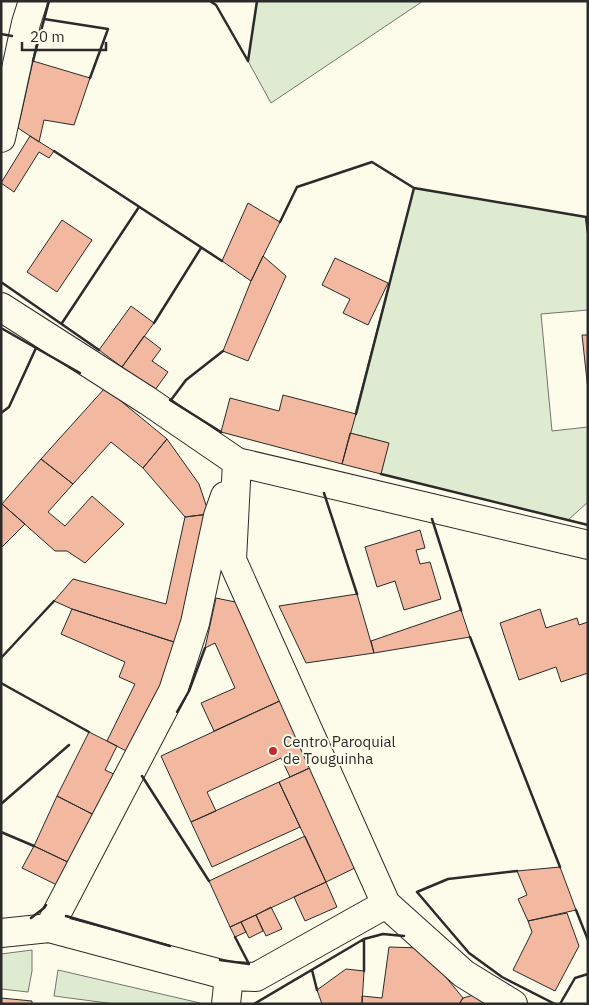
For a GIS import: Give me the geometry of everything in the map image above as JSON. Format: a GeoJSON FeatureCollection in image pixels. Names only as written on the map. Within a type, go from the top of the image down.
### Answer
{"type":"FeatureCollection","features":[{"type":"Feature","properties":{"kind":"street"},"geometry":{"type":"LineString","coordinates":[[1,138],[26,23],[33,1]]}},
{"type":"Feature","properties":{"kind":"street"},"geometry":{"type":"LineString","coordinates":[[1,307],[148,401],[238,462],[588,545]]}},
{"type":"Feature","properties":{"kind":"street"},"geometry":{"type":"LineString","coordinates":[[238,462],[232,560],[386,904],[464,974],[513,1004]]}},
{"type":"Feature","properties":{"kind":"street"},"geometry":{"type":"LineString","coordinates":[[49,928],[173,691],[195,623],[218,516],[238,462]]}},
{"type":"Feature","properties":{"kind":"street"},"geometry":{"type":"LineString","coordinates":[[1,933],[49,928],[229,976],[256,977],[386,904]]}},
{"type":"Feature","properties":{"kind":"street"},"geometry":{"type":"LineString","coordinates":[[226,1004],[229,976]]}},
{"type":"Feature","properties":{"kind":"green space"},"geometry":{"type":"Polygon","coordinates":[[[257,1],[423,1],[271,103],[248,61],[257,1]]]}},
{"type":"Feature","properties":{"kind":"green space"},"geometry":{"type":"Polygon","coordinates":[[[414,188],[586,217],[588,233],[588,310],[541,314],[552,431],[588,427],[588,502],[568,520],[381,474],[388,443],[350,433],[414,188]]]}},
{"type":"Feature","properties":{"kind":"green space"},"geometry":{"type":"Polygon","coordinates":[[[32,950],[32,971],[28,992],[1,989],[1,954],[32,950]]]}},
{"type":"Feature","properties":{"kind":"green space"},"geometry":{"type":"Polygon","coordinates":[[[58,970],[200,1004],[115,1004],[54,996],[58,970]]]}},
{"type":"Feature","properties":{"kind":"building"},"geometry":{"type":"Polygon","coordinates":[[[33,61],[90,78],[74,125],[44,120],[39,142],[18,128],[33,61]]]}},
{"type":"Feature","properties":{"kind":"building"},"geometry":{"type":"Polygon","coordinates":[[[30,136],[54,151],[49,158],[39,152],[14,192],[1,183],[30,136]]]}},
{"type":"Feature","properties":{"kind":"building"},"geometry":{"type":"Polygon","coordinates":[[[248,203],[280,222],[251,281],[222,261],[248,203]]]}},
{"type":"Feature","properties":{"kind":"building"},"geometry":{"type":"Polygon","coordinates":[[[62,220],[92,240],[57,292],[27,272],[62,220]]]}},
{"type":"Feature","properties":{"kind":"building"},"geometry":{"type":"Polygon","coordinates":[[[263,256],[286,276],[248,361],[223,351],[263,256]]]}},
{"type":"Feature","properties":{"kind":"building"},"geometry":{"type":"Polygon","coordinates":[[[335,258],[388,283],[368,325],[343,313],[350,299],[322,285],[335,258]]]}},
{"type":"Feature","properties":{"kind":"building"},"geometry":{"type":"Polygon","coordinates":[[[131,306],[154,323],[122,367],[99,350],[131,306]]]}},
{"type":"Feature","properties":{"kind":"building"},"geometry":{"type":"Polygon","coordinates":[[[582,335],[588,335],[588,390],[582,335]]]}},
{"type":"Feature","properties":{"kind":"building"},"geometry":{"type":"Polygon","coordinates":[[[144,336],[161,349],[152,361],[168,372],[155,390],[122,367],[144,336]]]}},
{"type":"Feature","properties":{"kind":"building"},"geometry":{"type":"Polygon","coordinates":[[[105,388],[167,439],[143,468],[111,442],[73,484],[41,459],[105,388]]]}},
{"type":"Feature","properties":{"kind":"building"},"geometry":{"type":"Polygon","coordinates":[[[283,395],[356,414],[342,464],[221,432],[230,398],[279,411],[283,395]]]}},
{"type":"Feature","properties":{"kind":"building"},"geometry":{"type":"Polygon","coordinates":[[[350,433],[389,443],[381,474],[342,464],[350,433]]]}},
{"type":"Feature","properties":{"kind":"building"},"geometry":{"type":"Polygon","coordinates":[[[167,439],[199,484],[209,514],[185,517],[143,468],[167,439]]]}},
{"type":"Feature","properties":{"kind":"building"},"geometry":{"type":"Polygon","coordinates":[[[41,459],[73,484],[48,512],[65,526],[92,496],[124,524],[85,563],[67,551],[55,551],[2,504],[41,459]]]}},
{"type":"Feature","properties":{"kind":"building"},"geometry":{"type":"Polygon","coordinates":[[[1,505],[25,524],[1,548],[1,505]]]}},
{"type":"Feature","properties":{"kind":"building"},"geometry":{"type":"Polygon","coordinates":[[[209,514],[177,643],[72,609],[54,601],[73,579],[166,604],[185,517],[209,514]]]}},
{"type":"Feature","properties":{"kind":"building"},"geometry":{"type":"Polygon","coordinates":[[[420,530],[425,548],[416,550],[420,564],[430,562],[441,599],[404,610],[395,581],[377,587],[365,547],[420,530]]]}},
{"type":"Feature","properties":{"kind":"building"},"geometry":{"type":"Polygon","coordinates":[[[357,594],[374,653],[306,663],[279,606],[357,594]]]}},
{"type":"Feature","properties":{"kind":"building"},"geometry":{"type":"Polygon","coordinates":[[[216,598],[240,603],[284,699],[214,731],[201,703],[235,688],[215,643],[205,648],[216,598]]]}},
{"type":"Feature","properties":{"kind":"building"},"geometry":{"type":"Polygon","coordinates":[[[72,609],[177,643],[158,693],[130,753],[107,741],[135,684],[119,677],[125,662],[61,634],[72,609]]]}},
{"type":"Feature","properties":{"kind":"building"},"geometry":{"type":"Polygon","coordinates":[[[540,609],[546,628],[577,618],[579,625],[588,622],[588,673],[561,682],[556,667],[519,680],[500,623],[540,609]]]}},
{"type":"Feature","properties":{"kind":"building"},"geometry":{"type":"Polygon","coordinates":[[[461,610],[470,637],[374,653],[371,641],[461,610]]]}},
{"type":"Feature","properties":{"kind":"building"},"geometry":{"type":"Polygon","coordinates":[[[284,699],[314,766],[290,777],[281,758],[207,792],[216,811],[191,822],[161,756],[284,699]]]}},
{"type":"Feature","properties":{"kind":"building"},"geometry":{"type":"Polygon","coordinates":[[[89,732],[117,746],[105,770],[118,776],[98,817],[57,796],[89,732]]]}},
{"type":"Feature","properties":{"kind":"building"},"geometry":{"type":"Polygon","coordinates":[[[314,766],[361,865],[326,882],[279,782],[314,766]]]}},
{"type":"Feature","properties":{"kind":"building"},"geometry":{"type":"Polygon","coordinates":[[[279,782],[300,827],[212,867],[191,822],[279,782]]]}},
{"type":"Feature","properties":{"kind":"building"},"geometry":{"type":"Polygon","coordinates":[[[57,796],[98,817],[72,864],[34,846],[57,796]]]}},
{"type":"Feature","properties":{"kind":"building"},"geometry":{"type":"Polygon","coordinates":[[[305,836],[326,882],[230,927],[209,881],[305,836]]]}},
{"type":"Feature","properties":{"kind":"building"},"geometry":{"type":"Polygon","coordinates":[[[34,846],[72,864],[57,885],[22,868],[34,846]]]}},
{"type":"Feature","properties":{"kind":"building"},"geometry":{"type":"Polygon","coordinates":[[[560,867],[576,910],[528,921],[518,899],[527,895],[517,871],[560,867]]]}},
{"type":"Feature","properties":{"kind":"building"},"geometry":{"type":"Polygon","coordinates":[[[326,882],[337,907],[305,921],[294,897],[326,882]]]}},
{"type":"Feature","properties":{"kind":"building"},"geometry":{"type":"Polygon","coordinates":[[[271,907],[282,929],[266,936],[256,915],[271,907]]]}},
{"type":"Feature","properties":{"kind":"building"},"geometry":{"type":"Polygon","coordinates":[[[567,913],[579,946],[555,991],[513,970],[532,932],[528,921],[567,913]]]}},
{"type":"Feature","properties":{"kind":"building"},"geometry":{"type":"Polygon","coordinates":[[[256,915],[263,931],[249,938],[241,922],[256,915]]]}},
{"type":"Feature","properties":{"kind":"building"},"geometry":{"type":"Polygon","coordinates":[[[241,922],[246,932],[235,937],[230,927],[241,922]]]}},
{"type":"Feature","properties":{"kind":"building"},"geometry":{"type":"Polygon","coordinates":[[[389,947],[422,948],[463,998],[459,1004],[362,1004],[362,996],[382,998],[389,947]]]}},
{"type":"Feature","properties":{"kind":"building"},"geometry":{"type":"Polygon","coordinates":[[[346,969],[364,971],[362,1004],[322,1004],[317,990],[346,969]]]}},
{"type":"Feature","properties":{"kind":"building"},"geometry":{"type":"Polygon","coordinates":[[[477,994],[492,1004],[459,1004],[463,998],[477,994]]]}},
{"type":"Feature","properties":{"kind":"building"},"geometry":{"type":"Polygon","coordinates":[[[1,998],[32,1001],[32,1004],[1,1004],[1,998]]]}},
{"type":"Feature","properties":{"kind":"wall"},"geometry":{"type":"LineString","coordinates":[[33,61],[49,1]]}},
{"type":"Feature","properties":{"kind":"wall"},"geometry":{"type":"LineString","coordinates":[[210,1],[216,5],[248,61],[257,1]]}},
{"type":"Feature","properties":{"kind":"wall"},"geometry":{"type":"LineString","coordinates":[[44,19],[108,29],[90,78]]}},
{"type":"Feature","properties":{"kind":"wall"},"geometry":{"type":"LineString","coordinates":[[1,34],[12,36]]}},
{"type":"Feature","properties":{"kind":"wall"},"geometry":{"type":"LineString","coordinates":[[54,151],[222,261]]}},
{"type":"Feature","properties":{"kind":"wall"},"geometry":{"type":"LineString","coordinates":[[280,222],[297,187],[372,162],[414,188],[356,414]]}},
{"type":"Feature","properties":{"kind":"wall"},"geometry":{"type":"LineString","coordinates":[[414,188],[586,217]]}},
{"type":"Feature","properties":{"kind":"wall"},"geometry":{"type":"LineString","coordinates":[[62,323],[139,207]]}},
{"type":"Feature","properties":{"kind":"wall"},"geometry":{"type":"LineString","coordinates":[[588,217],[586,217],[588,233]]}},
{"type":"Feature","properties":{"kind":"wall"},"geometry":{"type":"LineString","coordinates":[[154,323],[201,248]]}},
{"type":"Feature","properties":{"kind":"wall"},"geometry":{"type":"LineString","coordinates":[[1,282],[99,350]]}},
{"type":"Feature","properties":{"kind":"wall"},"geometry":{"type":"LineString","coordinates":[[1,328],[80,373]]}},
{"type":"Feature","properties":{"kind":"wall"},"geometry":{"type":"LineString","coordinates":[[1,413],[9,407],[36,348]]}},
{"type":"Feature","properties":{"kind":"wall"},"geometry":{"type":"LineString","coordinates":[[171,400],[186,380],[223,351]]}},
{"type":"Feature","properties":{"kind":"wall"},"geometry":{"type":"LineString","coordinates":[[170,400],[221,432]]}},
{"type":"Feature","properties":{"kind":"wall"},"geometry":{"type":"LineString","coordinates":[[381,474],[588,525]]}},
{"type":"Feature","properties":{"kind":"wall"},"geometry":{"type":"LineString","coordinates":[[324,493],[357,594]]}},
{"type":"Feature","properties":{"kind":"wall"},"geometry":{"type":"LineString","coordinates":[[432,519],[461,610]]}},
{"type":"Feature","properties":{"kind":"wall"},"geometry":{"type":"LineString","coordinates":[[1,658],[54,601]]}},
{"type":"Feature","properties":{"kind":"wall"},"geometry":{"type":"LineString","coordinates":[[470,637],[560,867]]}},
{"type":"Feature","properties":{"kind":"wall"},"geometry":{"type":"LineString","coordinates":[[177,712],[189,691],[205,648]]}},
{"type":"Feature","properties":{"kind":"wall"},"geometry":{"type":"LineString","coordinates":[[1,683],[89,732]]}},
{"type":"Feature","properties":{"kind":"wall"},"geometry":{"type":"LineString","coordinates":[[1,804],[69,745]]}},
{"type":"Feature","properties":{"kind":"wall"},"geometry":{"type":"LineString","coordinates":[[142,776],[209,881]]}},
{"type":"Feature","properties":{"kind":"wall"},"geometry":{"type":"LineString","coordinates":[[1,832],[34,846]]}},
{"type":"Feature","properties":{"kind":"wall"},"geometry":{"type":"LineString","coordinates":[[517,871],[448,879],[417,892],[469,953],[502,977],[555,1004]]}},
{"type":"Feature","properties":{"kind":"wall"},"geometry":{"type":"LineString","coordinates":[[31,918],[46,905]]}},
{"type":"Feature","properties":{"kind":"wall"},"geometry":{"type":"LineString","coordinates":[[576,910],[588,940]]}},
{"type":"Feature","properties":{"kind":"wall"},"geometry":{"type":"LineString","coordinates":[[66,916],[170,946]]}},
{"type":"Feature","properties":{"kind":"wall"},"geometry":{"type":"LineString","coordinates":[[364,939],[383,934],[404,936]]}},
{"type":"Feature","properties":{"kind":"wall"},"geometry":{"type":"LineString","coordinates":[[220,960],[249,964],[235,937]]}},
{"type":"Feature","properties":{"kind":"wall"},"geometry":{"type":"LineString","coordinates":[[254,1004],[364,939],[364,971]]}},
{"type":"Feature","properties":{"kind":"wall"},"geometry":{"type":"LineString","coordinates":[[312,970],[317,990]]}},
{"type":"Feature","properties":{"kind":"wall"},"geometry":{"type":"LineString","coordinates":[[560,1004],[575,978],[588,974]]}},
{"type":"Feature","properties":{"kind":"place","name":"Centro Paroquial de Touguinha"},"geometry":{"type":"Point","coordinates":[273,751]}}]}
